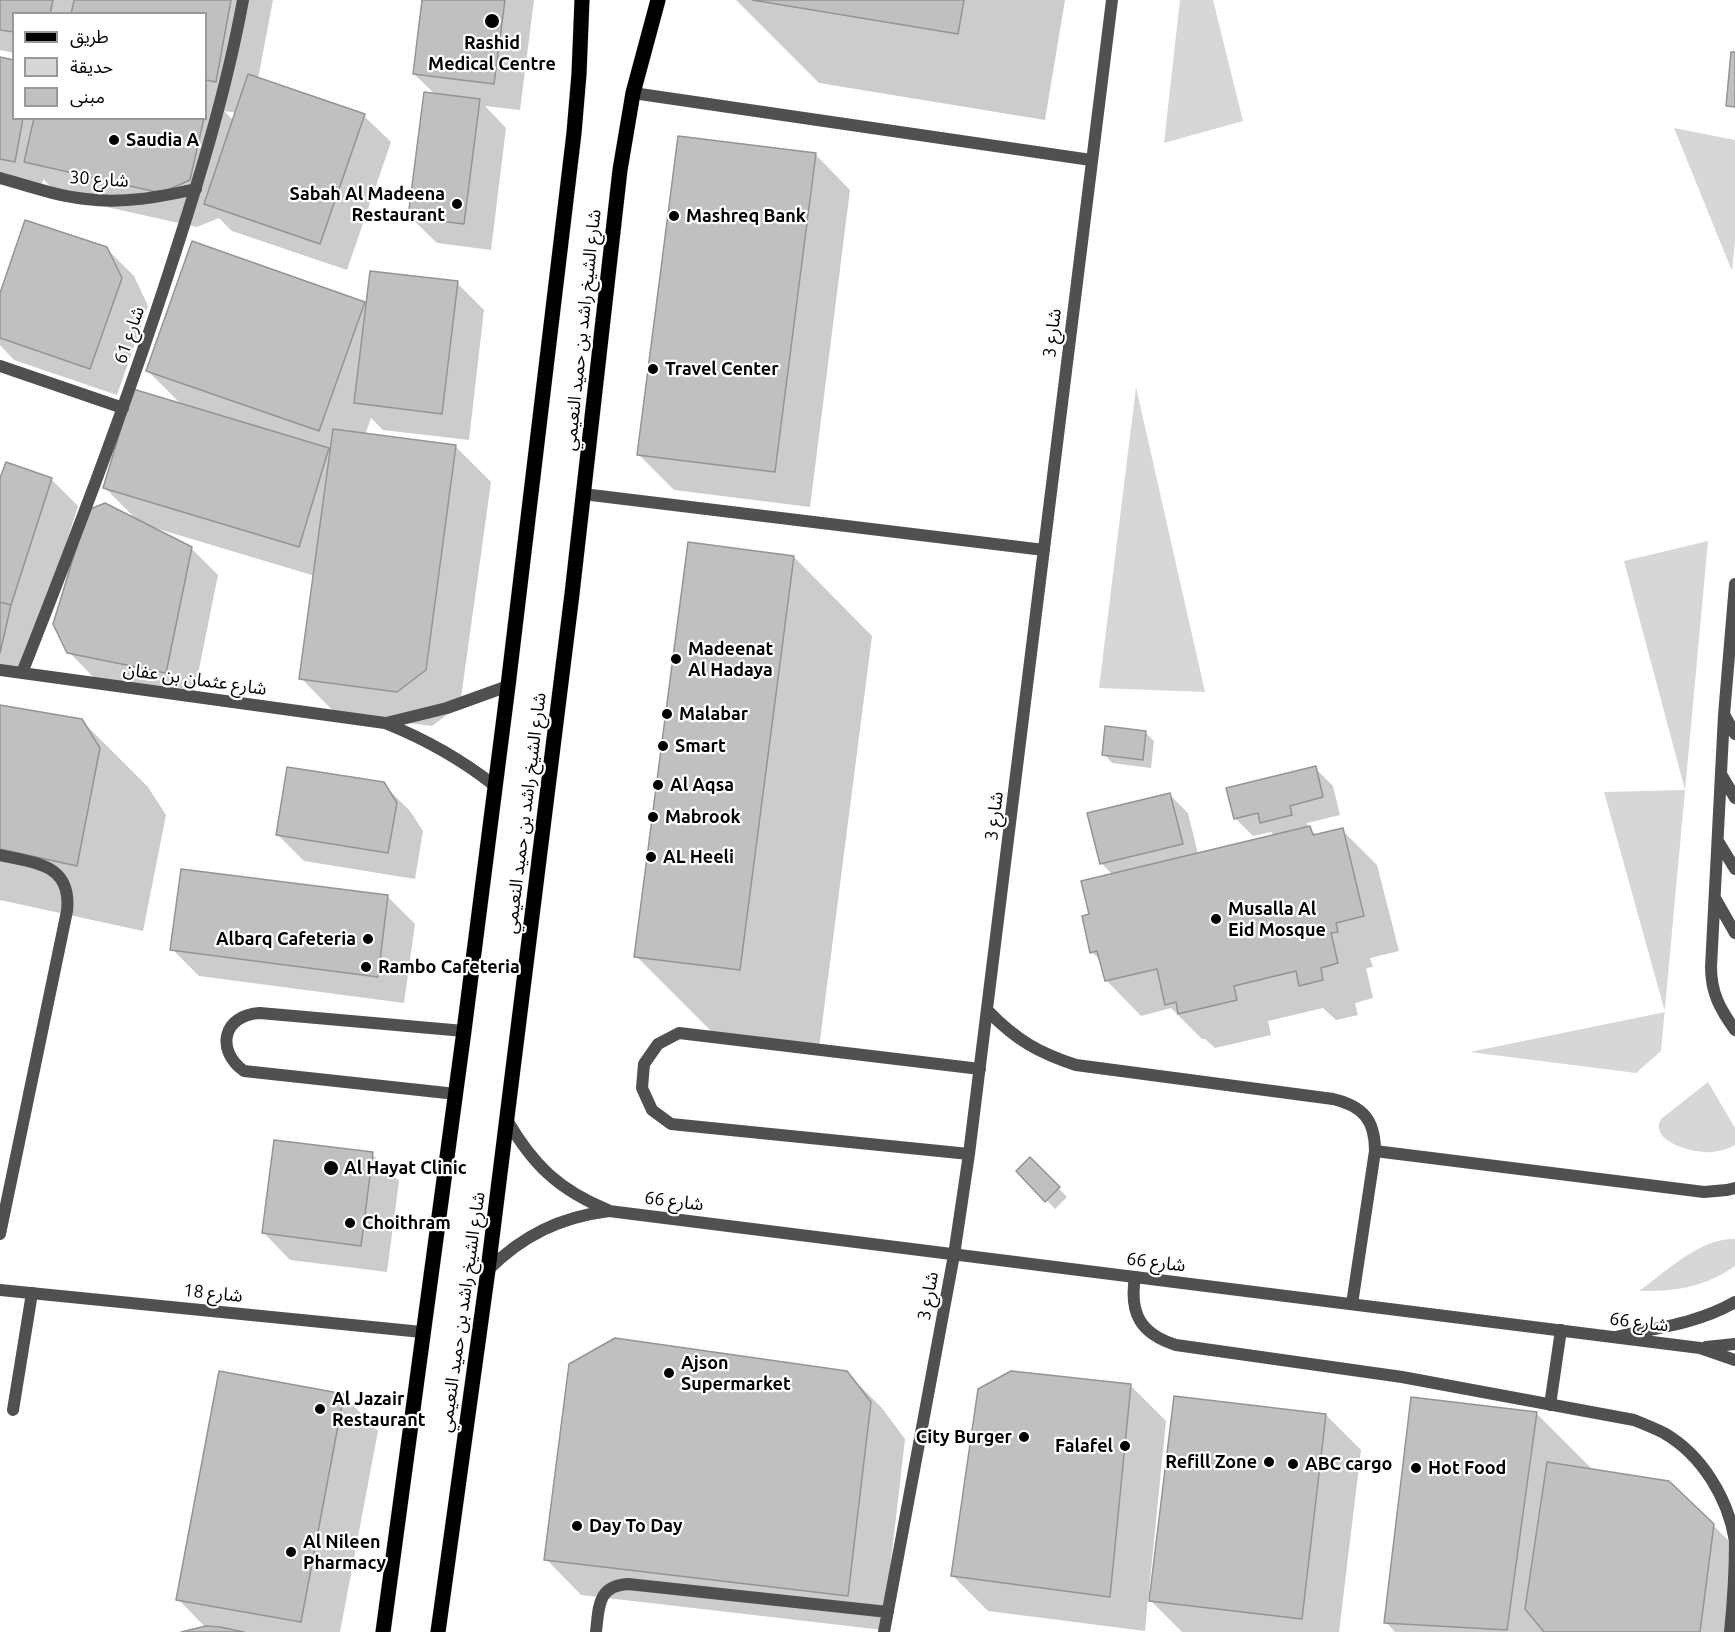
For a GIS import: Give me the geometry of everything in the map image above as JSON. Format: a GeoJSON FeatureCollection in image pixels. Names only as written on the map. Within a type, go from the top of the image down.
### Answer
{"type":"FeatureCollection","features":[{"type":"Feature","properties":{"kind":"main road","name":"شارع الشيخ راشد بن حميد النعيمي"},"geometry":{"type":"LineString","coordinates":[[383,1632],[456,1094],[508,686],[574,133],[582,0]]}},
{"type":"Feature","properties":{"kind":"main road","name":"شارع الشيخ راشد بن حميد النعيمي"},"geometry":{"type":"LineString","coordinates":[[438,1632],[507,1120],[584,494],[620,170],[633,93],[658,0]]}},
{"type":"Feature","properties":{"kind":"street","name":"شارع 61"},"geometry":{"type":"LineString","coordinates":[[22,674],[123,408],[196,189],[220,101],[243,0]]}},
{"type":"Feature","properties":{"kind":"street","name":"شارع 3"},"geometry":{"type":"LineString","coordinates":[[884,1631],[954,1255],[969,1154],[1112,0]]}},
{"type":"Feature","properties":{"kind":"street"},"geometry":{"type":"LineString","coordinates":[[633,93],[1091,160]]}},
{"type":"Feature","properties":{"kind":"street","name":"شارع 30"},"geometry":{"type":"LineString","coordinates":[[0,178],[85,199],[122,201],[159,198],[196,189]]}},
{"type":"Feature","properties":{"kind":"street"},"geometry":{"type":"LineString","coordinates":[[0,366],[123,408]]}},
{"type":"Feature","properties":{"kind":"street"},"geometry":{"type":"LineString","coordinates":[[584,494],[1044,550]]}},
{"type":"Feature","properties":{"kind":"street"},"geometry":{"type":"LineString","coordinates":[[1735,584],[1724,714],[1711,981],[1720,1009],[1735,1030]]}},
{"type":"Feature","properties":{"kind":"street","name":"شارع عثمان بن عفان"},"geometry":{"type":"LineString","coordinates":[[0,670],[385,723],[443,750],[470,766],[495,786]]}},
{"type":"Feature","properties":{"kind":"street","name":"شارع عثمان بن عفان"},"geometry":{"type":"LineString","coordinates":[[385,723],[447,708],[508,686]]}},
{"type":"Feature","properties":{"kind":"street"},"geometry":{"type":"LineString","coordinates":[[1724,714],[1735,734]]}},
{"type":"Feature","properties":{"kind":"street"},"geometry":{"type":"LineString","coordinates":[[1721,774],[1735,798]]}},
{"type":"Feature","properties":{"kind":"street"},"geometry":{"type":"LineString","coordinates":[[1718,840],[1735,869]]}},
{"type":"Feature","properties":{"kind":"street"},"geometry":{"type":"LineString","coordinates":[[0,855],[38,863],[53,869],[64,880],[69,895],[0,1234]]}},
{"type":"Feature","properties":{"kind":"street"},"geometry":{"type":"LineString","coordinates":[[1715,897],[1735,933]]}},
{"type":"Feature","properties":{"kind":"street"},"geometry":{"type":"LineString","coordinates":[[988,1011],[1006,1030],[1028,1045],[1051,1057],[1076,1065],[1322,1097],[1347,1102],[1360,1111],[1370,1122],[1375,1136],[1375,1151],[1352,1304]]}},
{"type":"Feature","properties":{"kind":"street"},"geometry":{"type":"LineString","coordinates":[[456,1094],[244,1071],[233,1064],[227,1053],[226,1041],[229,1029],[237,1019],[248,1014],[260,1013],[464,1031]]}},
{"type":"Feature","properties":{"kind":"street"},"geometry":{"type":"LineString","coordinates":[[969,1154],[671,1124],[652,1110],[642,1088],[644,1064],[657,1044],[679,1033],[980,1069]]}},
{"type":"Feature","properties":{"kind":"street","name":"شارع 66"},"geometry":{"type":"LineString","coordinates":[[507,1120],[521,1145],[539,1167],[560,1185],[583,1200],[609,1211]]}},
{"type":"Feature","properties":{"kind":"street"},"geometry":{"type":"LineString","coordinates":[[1375,1151],[1704,1192],[1735,1188]]}},
{"type":"Feature","properties":{"kind":"street","name":"شارع 66"},"geometry":{"type":"LineString","coordinates":[[488,1270],[514,1247],[543,1228],[586,1214],[609,1211],[1700,1347],[1735,1344]]}},
{"type":"Feature","properties":{"kind":"street"},"geometry":{"type":"LineString","coordinates":[[1135,1277],[1132,1295],[1135,1313],[1145,1329],[1159,1340],[1176,1345],[1402,1377],[1634,1420],[1665,1434],[1691,1454],[1712,1480],[1727,1509],[1735,1541],[1731,1632]]}},
{"type":"Feature","properties":{"kind":"street","name":"شارع 18"},"geometry":{"type":"LineString","coordinates":[[0,1290],[423,1332]]}},
{"type":"Feature","properties":{"kind":"street"},"geometry":{"type":"LineString","coordinates":[[14,1410],[32,1293]]}},
{"type":"Feature","properties":{"kind":"street"},"geometry":{"type":"LineString","coordinates":[[1616,1337],[1687,1322],[1722,1310],[1735,1302]]}},
{"type":"Feature","properties":{"kind":"street"},"geometry":{"type":"LineString","coordinates":[[1550,1405],[1561,1330]]}},
{"type":"Feature","properties":{"kind":"street","name":"شارع 66"},"geometry":{"type":"LineString","coordinates":[[1700,1347],[1735,1360]]}},
{"type":"Feature","properties":{"kind":"street"},"geometry":{"type":"LineString","coordinates":[[596,1632],[601,1598],[617,1585],[628,1584],[888,1612]]}},
{"type":"Feature","properties":{"kind":"street"},"geometry":{"type":"LineString","coordinates":[[884,1631],[898,1632]]}},
{"type":"Feature","properties":{"kind":"green space"},"geometry":{"type":"Polygon","coordinates":[[[1180,0],[1213,0],[1243,121],[1164,143],[1180,0]]]}},
{"type":"Feature","properties":{"kind":"green space"},"geometry":{"type":"Polygon","coordinates":[[[1674,128],[1735,140],[1735,241],[1732,271],[1674,128]]]}},
{"type":"Feature","properties":{"kind":"green space"},"geometry":{"type":"Polygon","coordinates":[[[1136,387],[1205,692],[1099,688],[1136,387]]]}},
{"type":"Feature","properties":{"kind":"green space"},"geometry":{"type":"Polygon","coordinates":[[[1708,541],[1665,1011],[1604,792],[1685,790],[1624,561],[1708,541]]]}},
{"type":"Feature","properties":{"kind":"green space"},"geometry":{"type":"Polygon","coordinates":[[[1665,1012],[1661,1051],[1636,1073],[1470,1052],[1665,1012]]]}},
{"type":"Feature","properties":{"kind":"green space"},"geometry":{"type":"Polygon","coordinates":[[[1708,1082],[1735,1128],[1735,1145],[1705,1152],[1685,1149],[1667,1140],[1661,1134],[1659,1127],[1661,1119],[1708,1082]]]}},
{"type":"Feature","properties":{"kind":"green space"},"geometry":{"type":"Polygon","coordinates":[[[1735,1239],[1735,1266],[1724,1273],[1689,1287],[1639,1291],[1684,1257],[1710,1244],[1735,1239]]]}},
{"type":"Feature","properties":{"kind":"building"},"geometry":{"type":"Polygon","coordinates":[[[0,0],[53,0],[50,12],[12,12],[12,32],[0,30],[0,0]]]}},
{"type":"Feature","properties":{"kind":"building"},"geometry":{"type":"Polygon","coordinates":[[[74,0],[231,0],[216,82],[207,80],[207,12],[71,12],[74,0]]]}},
{"type":"Feature","properties":{"kind":"building"},"geometry":{"type":"Polygon","coordinates":[[[422,0],[505,0],[494,84],[413,74],[422,0]]]}},
{"type":"Feature","properties":{"kind":"building"},"geometry":{"type":"Polygon","coordinates":[[[752,0],[964,0],[958,34],[752,0]]]}},
{"type":"Feature","properties":{"kind":"building"},"geometry":{"type":"Polygon","coordinates":[[[1731,52],[1735,52],[1735,107],[1726,106],[1731,52]]]}},
{"type":"Feature","properties":{"kind":"building"},"geometry":{"type":"Polygon","coordinates":[[[0,57],[12,60],[12,120],[23,120],[15,162],[0,159],[0,57]]]}},
{"type":"Feature","properties":{"kind":"building"},"geometry":{"type":"Polygon","coordinates":[[[248,74],[365,114],[320,244],[204,204],[248,74]]]}},
{"type":"Feature","properties":{"kind":"building"},"geometry":{"type":"Polygon","coordinates":[[[424,92],[480,99],[464,224],[408,217],[424,92]]]}},
{"type":"Feature","properties":{"kind":"building","name":"Saudia A"},"geometry":{"type":"Polygon","coordinates":[[[34,120],[204,120],[190,180],[161,193],[24,162],[34,120]]]}},
{"type":"Feature","properties":{"kind":"building"},"geometry":{"type":"Polygon","coordinates":[[[678,136],[816,153],[775,472],[637,455],[678,136]]]}},
{"type":"Feature","properties":{"kind":"building"},"geometry":{"type":"Polygon","coordinates":[[[25,220],[107,247],[122,278],[90,369],[0,338],[0,293],[25,220]]]}},
{"type":"Feature","properties":{"kind":"building"},"geometry":{"type":"Polygon","coordinates":[[[192,241],[365,302],[319,431],[146,371],[192,241]]]}},
{"type":"Feature","properties":{"kind":"building"},"geometry":{"type":"Polygon","coordinates":[[[370,271],[458,281],[442,414],[354,403],[370,271]]]}},
{"type":"Feature","properties":{"kind":"building"},"geometry":{"type":"Polygon","coordinates":[[[133,389],[329,448],[299,547],[103,488],[133,389]]]}},
{"type":"Feature","properties":{"kind":"building"},"geometry":{"type":"Polygon","coordinates":[[[333,429],[456,445],[426,670],[397,692],[299,679],[333,429]]]}},
{"type":"Feature","properties":{"kind":"building"},"geometry":{"type":"Polygon","coordinates":[[[6,462],[52,478],[11,605],[0,602],[0,478],[6,462]]]}},
{"type":"Feature","properties":{"kind":"building"},"geometry":{"type":"Polygon","coordinates":[[[105,503],[192,547],[166,673],[67,653],[53,624],[88,510],[105,503]]]}},
{"type":"Feature","properties":{"kind":"building"},"geometry":{"type":"Polygon","coordinates":[[[688,542],[794,556],[740,970],[634,957],[688,542]]]}},
{"type":"Feature","properties":{"kind":"building"},"geometry":{"type":"Polygon","coordinates":[[[0,602],[11,605],[0,653],[0,602]]]}},
{"type":"Feature","properties":{"kind":"building"},"geometry":{"type":"Polygon","coordinates":[[[0,705],[82,719],[100,748],[77,866],[0,849],[0,705]]]}},
{"type":"Feature","properties":{"kind":"building"},"geometry":{"type":"Polygon","coordinates":[[[1105,726],[1146,731],[1143,760],[1102,755],[1105,726]]]}},
{"type":"Feature","properties":{"kind":"building"},"geometry":{"type":"Polygon","coordinates":[[[1316,766],[1323,797],[1290,806],[1292,815],[1260,823],[1258,813],[1234,819],[1226,788],[1316,766]]]}},
{"type":"Feature","properties":{"kind":"building"},"geometry":{"type":"Polygon","coordinates":[[[287,767],[384,782],[397,803],[388,853],[276,835],[287,767]]]}},
{"type":"Feature","properties":{"kind":"building"},"geometry":{"type":"Polygon","coordinates":[[[1170,793],[1183,844],[1100,864],[1087,813],[1170,793]]]}},
{"type":"Feature","properties":{"kind":"building","name":"Musalla Al Eid Mosque"},"geometry":{"type":"Polygon","coordinates":[[[1310,826],[1313,835],[1343,828],[1364,916],[1336,923],[1338,932],[1331,933],[1338,963],[1321,968],[1323,980],[1299,986],[1296,971],[1234,986],[1237,1000],[1178,1014],[1176,1002],[1165,1005],[1157,969],[1105,981],[1097,951],[1090,953],[1082,916],[1089,914],[1081,881],[1310,826]]]}},
{"type":"Feature","properties":{"kind":"building"},"geometry":{"type":"Polygon","coordinates":[[[181,869],[388,895],[378,977],[170,950],[181,869]]]}},
{"type":"Feature","properties":{"kind":"building"},"geometry":{"type":"Polygon","coordinates":[[[274,1140],[373,1152],[361,1246],[262,1233],[274,1140]]]}},
{"type":"Feature","properties":{"kind":"building"},"geometry":{"type":"Polygon","coordinates":[[[1030,1157],[1060,1187],[1045,1202],[1016,1171],[1030,1157]]]}},
{"type":"Feature","properties":{"kind":"building"},"geometry":{"type":"Polygon","coordinates":[[[615,1338],[847,1371],[871,1402],[848,1596],[544,1560],[569,1364],[615,1338]]]}},
{"type":"Feature","properties":{"kind":"building"},"geometry":{"type":"Polygon","coordinates":[[[219,1371],[344,1394],[301,1622],[176,1600],[219,1371]]]}},
{"type":"Feature","properties":{"kind":"building"},"geometry":{"type":"Polygon","coordinates":[[[1011,1371],[1131,1384],[1110,1597],[951,1576],[978,1389],[1011,1371]]]}},
{"type":"Feature","properties":{"kind":"building"},"geometry":{"type":"Polygon","coordinates":[[[1174,1396],[1326,1414],[1302,1619],[1149,1601],[1174,1396]]]}},
{"type":"Feature","properties":{"kind":"building"},"geometry":{"type":"Polygon","coordinates":[[[1411,1397],[1537,1412],[1507,1630],[1384,1623],[1411,1397]]]}},
{"type":"Feature","properties":{"kind":"building"},"geometry":{"type":"Polygon","coordinates":[[[1547,1462],[1669,1481],[1714,1524],[1700,1632],[1544,1632],[1525,1609],[1547,1462]]]}},
{"type":"Feature","properties":{"kind":"building"},"geometry":{"type":"Polygon","coordinates":[[[206,1626],[220,1627],[244,1632],[181,1632],[206,1626]]]}},
{"type":"Feature","properties":{"kind":"place","name":"Rashid Medical Centre"},"geometry":{"type":"Point","coordinates":[492,21]}},
{"type":"Feature","properties":{"kind":"place","name":"Saudia A"},"geometry":{"type":"Point","coordinates":[114,140]}},
{"type":"Feature","properties":{"kind":"place","name":"Sabah Al Madeena Restaurant"},"geometry":{"type":"Point","coordinates":[457,204]}},
{"type":"Feature","properties":{"kind":"place","name":"Mashreq Bank"},"geometry":{"type":"Point","coordinates":[674,216]}},
{"type":"Feature","properties":{"kind":"place","name":"Travel Center"},"geometry":{"type":"Point","coordinates":[653,369]}},
{"type":"Feature","properties":{"kind":"place","name":"Madeenat Al Hadaya"},"geometry":{"type":"Point","coordinates":[676,659]}},
{"type":"Feature","properties":{"kind":"place","name":"Malabar"},"geometry":{"type":"Point","coordinates":[667,714]}},
{"type":"Feature","properties":{"kind":"place","name":"Smart"},"geometry":{"type":"Point","coordinates":[663,746]}},
{"type":"Feature","properties":{"kind":"place","name":"Al Aqsa"},"geometry":{"type":"Point","coordinates":[658,785]}},
{"type":"Feature","properties":{"kind":"place","name":"Mabrook"},"geometry":{"type":"Point","coordinates":[653,817]}},
{"type":"Feature","properties":{"kind":"place","name":"AL Heeli"},"geometry":{"type":"Point","coordinates":[651,857]}},
{"type":"Feature","properties":{"kind":"place","name":"Musalla Al Eid Mosque"},"geometry":{"type":"Point","coordinates":[1216,919]}},
{"type":"Feature","properties":{"kind":"place","name":"Albarq Cafeteria"},"geometry":{"type":"Point","coordinates":[368,939]}},
{"type":"Feature","properties":{"kind":"place","name":"Rambo Cafeteria"},"geometry":{"type":"Point","coordinates":[366,967]}},
{"type":"Feature","properties":{"kind":"place","name":"Al Hayat Clinic"},"geometry":{"type":"Point","coordinates":[331,1168]}},
{"type":"Feature","properties":{"kind":"place","name":"Choithram"},"geometry":{"type":"Point","coordinates":[350,1223]}},
{"type":"Feature","properties":{"kind":"place","name":"Ajson Supermarket"},"geometry":{"type":"Point","coordinates":[669,1373]}},
{"type":"Feature","properties":{"kind":"place","name":"Al Jazair Restaurant"},"geometry":{"type":"Point","coordinates":[320,1409]}},
{"type":"Feature","properties":{"kind":"place","name":"City Burger"},"geometry":{"type":"Point","coordinates":[1024,1437]}},
{"type":"Feature","properties":{"kind":"place","name":"Falafel"},"geometry":{"type":"Point","coordinates":[1125,1446]}},
{"type":"Feature","properties":{"kind":"place","name":"Refill Zone"},"geometry":{"type":"Point","coordinates":[1269,1462]}},
{"type":"Feature","properties":{"kind":"place","name":"ABC cargo"},"geometry":{"type":"Point","coordinates":[1293,1464]}},
{"type":"Feature","properties":{"kind":"place","name":"Hot Food"},"geometry":{"type":"Point","coordinates":[1416,1468]}},
{"type":"Feature","properties":{"kind":"place","name":"Day To Day"},"geometry":{"type":"Point","coordinates":[577,1526]}},
{"type":"Feature","properties":{"kind":"place","name":"Al Nileen Pharmacy"},"geometry":{"type":"Point","coordinates":[291,1552]}}]}
